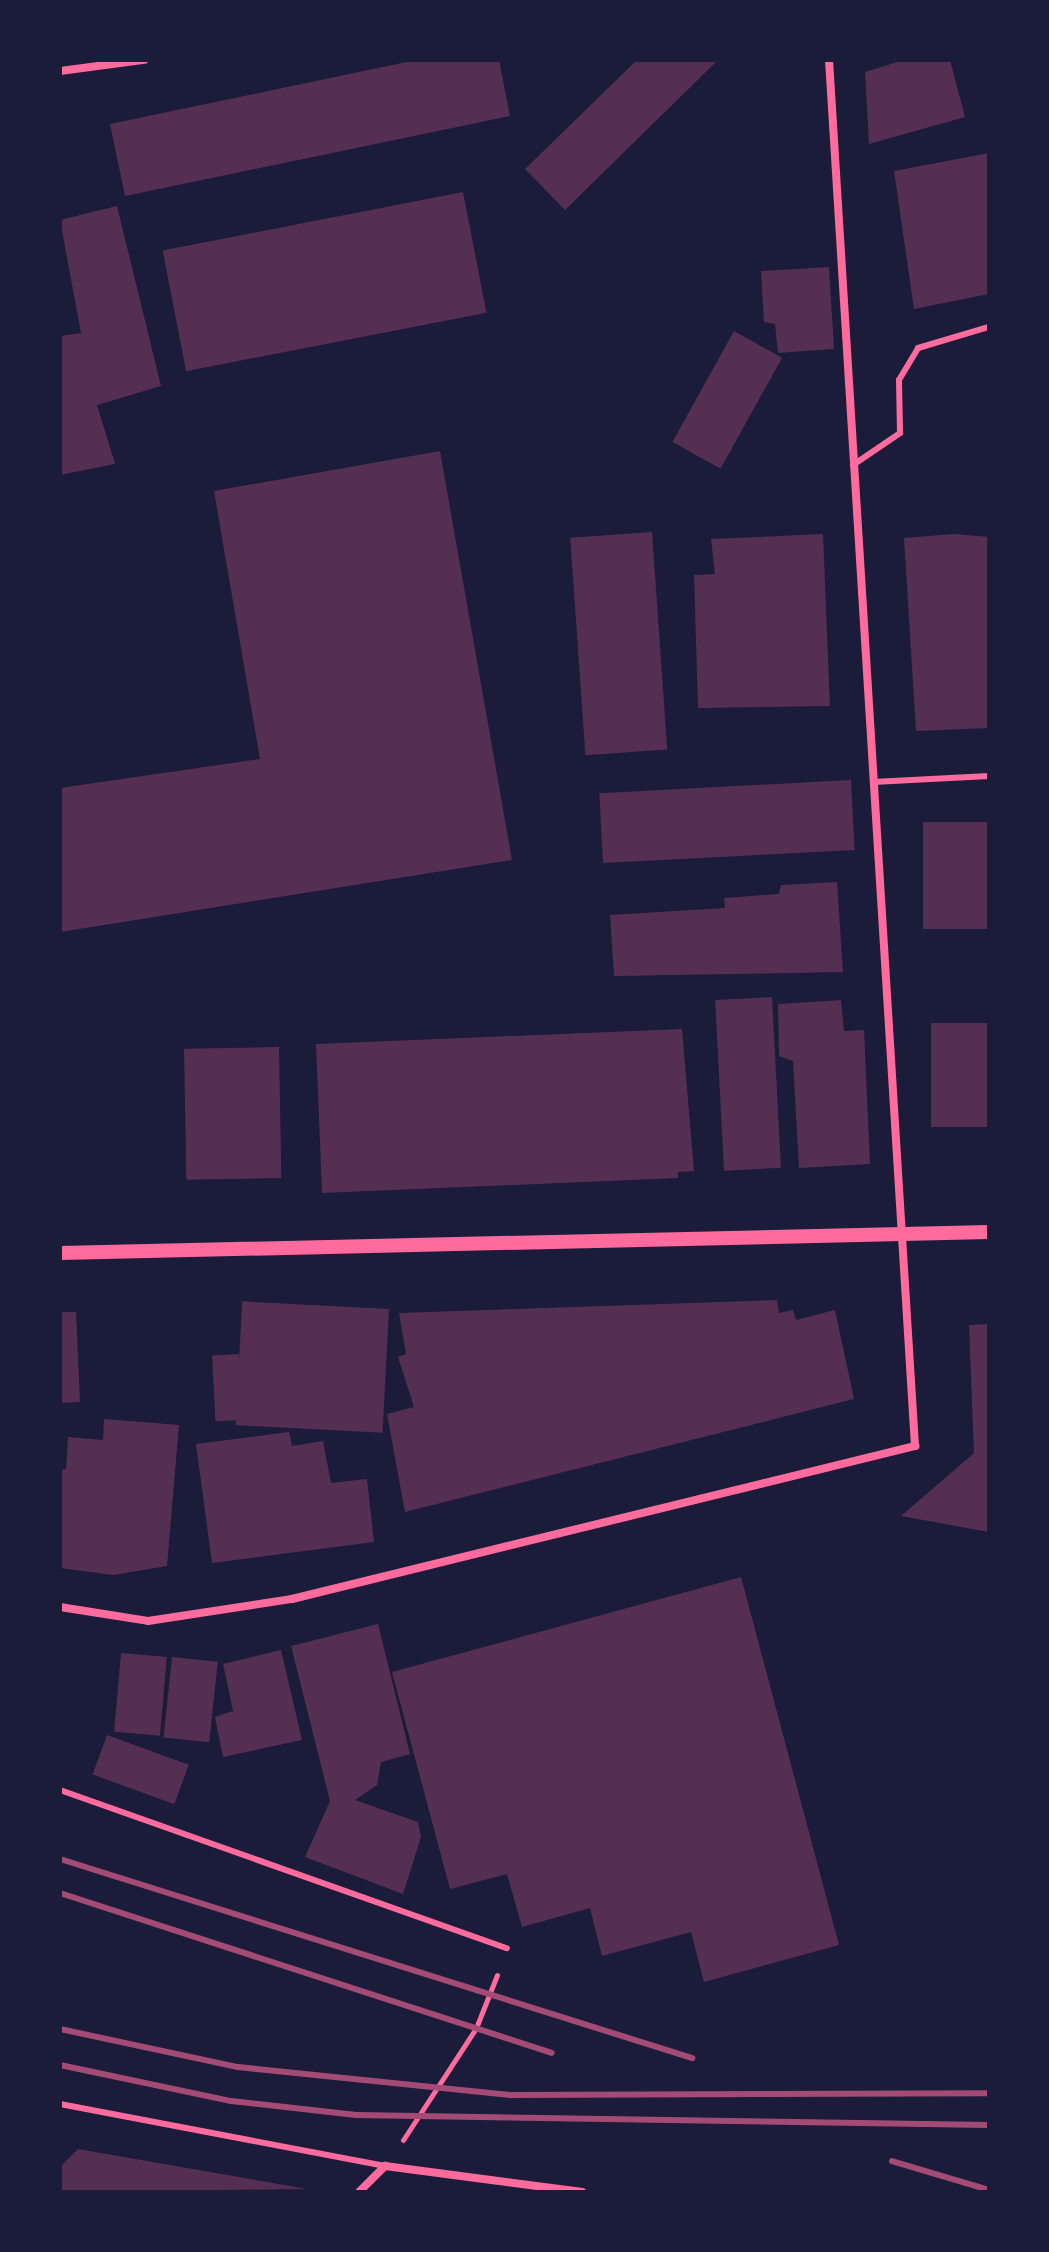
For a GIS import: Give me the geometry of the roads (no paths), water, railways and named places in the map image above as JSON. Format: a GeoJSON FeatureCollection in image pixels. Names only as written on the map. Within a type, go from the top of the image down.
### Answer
{"type":"FeatureCollection","features":[{"type":"Feature","properties":{"kind":"street"},"geometry":{"type":"LineString","coordinates":[[60,71],[144,60]]}},
{"type":"Feature","properties":{"kind":"street"},"geometry":{"type":"LineString","coordinates":[[60,1607],[148,1621],[292,1599],[915,1446],[829,60]]}},
{"type":"Feature","properties":{"kind":"street"},"geometry":{"type":"LineString","coordinates":[[60,1253],[989,1232]]}},
{"type":"Feature","properties":{"kind":"street"},"geometry":{"type":"LineString","coordinates":[[359,2192],[385,2166],[582,2192]]}},
{"type":"Feature","properties":{"kind":"lane"},"geometry":{"type":"LineString","coordinates":[[853,465],[900,433],[899,380],[918,348],[989,327]]}},
{"type":"Feature","properties":{"kind":"lane"},"geometry":{"type":"LineString","coordinates":[[872,782],[989,776]]}},
{"type":"Feature","properties":{"kind":"lane"},"geometry":{"type":"LineString","coordinates":[[60,1790],[507,1948]]}},
{"type":"Feature","properties":{"kind":"lane"},"geometry":{"type":"LineString","coordinates":[[60,2104],[385,2166]]}},
{"type":"Feature","properties":{"kind":"railway"},"geometry":{"type":"LineString","coordinates":[[60,1859],[692,2058]]}},
{"type":"Feature","properties":{"kind":"railway"},"geometry":{"type":"LineString","coordinates":[[60,1893],[552,2053]]}},
{"type":"Feature","properties":{"kind":"railway"},"geometry":{"type":"LineString","coordinates":[[60,2029],[238,2067],[511,2095],[989,2093]]}},
{"type":"Feature","properties":{"kind":"railway"},"geometry":{"type":"LineString","coordinates":[[60,2065],[231,2101],[356,2115],[989,2125]]}},
{"type":"Feature","properties":{"kind":"railway"},"geometry":{"type":"LineString","coordinates":[[892,2161],[989,2190]]}}]}
